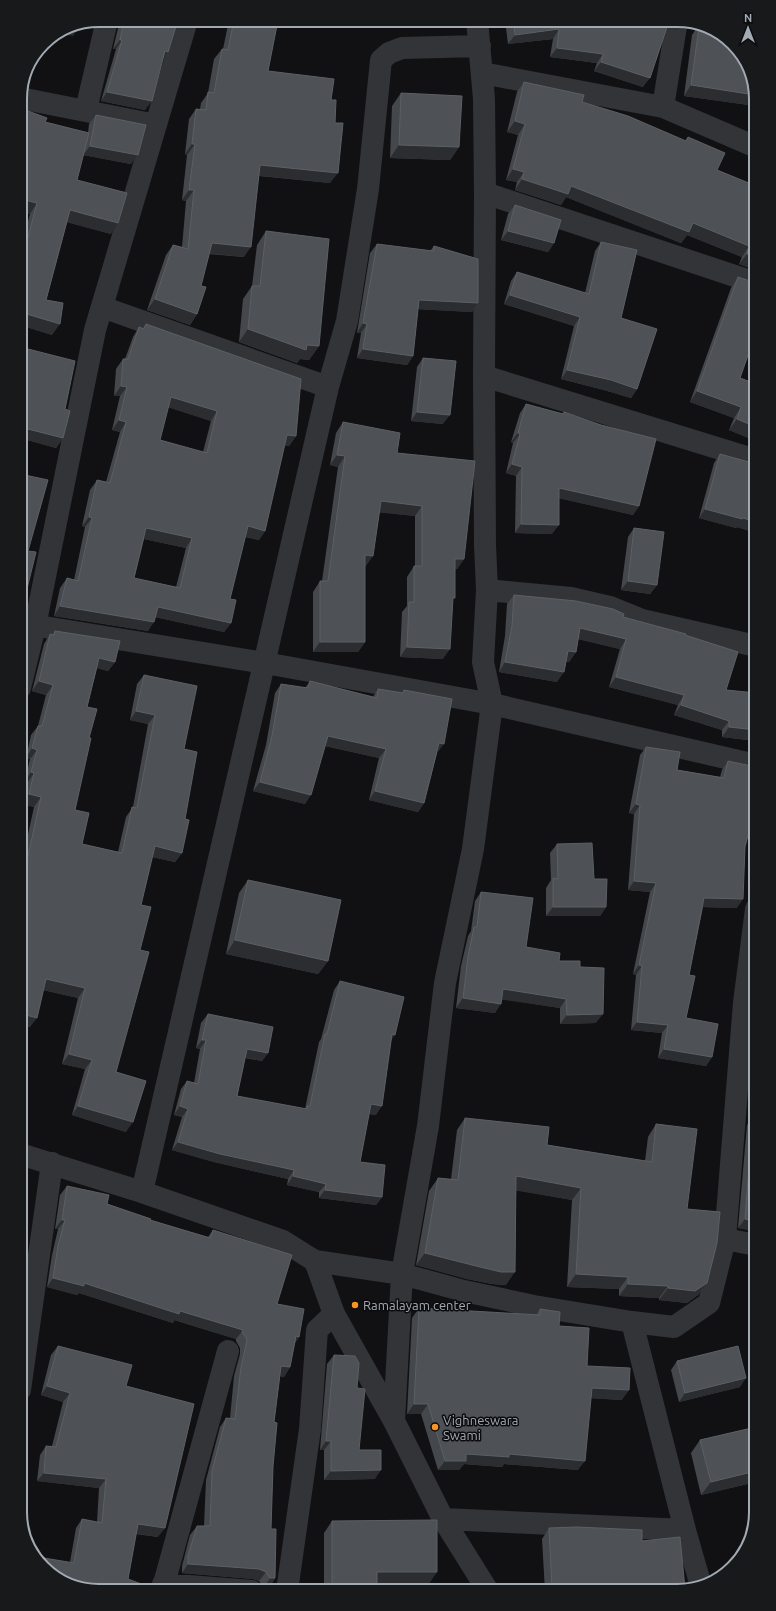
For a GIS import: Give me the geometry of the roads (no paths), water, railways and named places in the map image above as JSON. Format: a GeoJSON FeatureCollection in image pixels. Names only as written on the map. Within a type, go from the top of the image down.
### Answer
{"type":"FeatureCollection","features":[{"type":"Feature","properties":{"kind":"street"},"geometry":{"type":"LineString","coordinates":[[86,110],[105,27]]}},
{"type":"Feature","properties":{"kind":"street"},"geometry":{"type":"LineString","coordinates":[[186,27],[95,330],[27,625],[265,663],[492,704],[749,763]]}},
{"type":"Feature","properties":{"kind":"street"},"geometry":{"type":"LineString","coordinates":[[394,1421],[402,1274],[428,1126],[445,983],[473,849],[492,704],[483,662],[487,590],[485,545],[484,376],[485,193],[482,73],[478,27]]}},
{"type":"Feature","properties":{"kind":"street"},"geometry":{"type":"LineString","coordinates":[[663,107],[676,27]]}},
{"type":"Feature","properties":{"kind":"street"},"geometry":{"type":"LineString","coordinates":[[142,1192],[328,387],[347,322],[368,189],[381,60],[390,53],[402,48],[480,46]]}},
{"type":"Feature","properties":{"kind":"street"},"geometry":{"type":"LineString","coordinates":[[482,73],[663,107],[749,144]]}},
{"type":"Feature","properties":{"kind":"street"},"geometry":{"type":"LineString","coordinates":[[27,99],[156,125]]}},
{"type":"Feature","properties":{"kind":"street"},"geometry":{"type":"LineString","coordinates":[[485,193],[749,282]]}},
{"type":"Feature","properties":{"kind":"street"},"geometry":{"type":"LineString","coordinates":[[102,307],[328,387]]}},
{"type":"Feature","properties":{"kind":"street"},"geometry":{"type":"LineString","coordinates":[[484,376],[749,458]]}},
{"type":"Feature","properties":{"kind":"street"},"geometry":{"type":"LineString","coordinates":[[487,590],[571,598],[610,607],[642,620],[749,644]]}},
{"type":"Feature","properties":{"kind":"street"},"geometry":{"type":"LineString","coordinates":[[27,1156],[142,1192],[283,1241],[315,1261],[402,1274],[464,1291],[534,1306],[632,1322],[674,1327],[709,1303],[725,1240],[749,1011]]}},
{"type":"Feature","properties":{"kind":"street"},"geometry":{"type":"LineString","coordinates":[[27,1340],[52,1163]]}},
{"type":"Feature","properties":{"kind":"street"},"geometry":{"type":"LineString","coordinates":[[725,1240],[749,1244]]}},
{"type":"Feature","properties":{"kind":"street"},"geometry":{"type":"LineString","coordinates":[[315,1261],[334,1314],[394,1421],[443,1519],[484,1584]]}},
{"type":"Feature","properties":{"kind":"street"},"geometry":{"type":"LineString","coordinates":[[289,1584],[310,1429],[317,1330],[334,1314]]}},
{"type":"Feature","properties":{"kind":"street"},"geometry":{"type":"LineString","coordinates":[[632,1322],[684,1530],[699,1581]]}},
{"type":"Feature","properties":{"kind":"street"},"geometry":{"type":"LineString","coordinates":[[163,1584],[228,1351]]}},
{"type":"Feature","properties":{"kind":"street"},"geometry":{"type":"LineString","coordinates":[[443,1519],[684,1530]]}},
{"type":"Feature","properties":{"kind":"place","name":"Ramalayam center"},"geometry":{"type":"Point","coordinates":[355,1305]}},
{"type":"Feature","properties":{"kind":"place","name":"Vighneswara Swami"},"geometry":{"type":"Point","coordinates":[435,1427]}}]}
